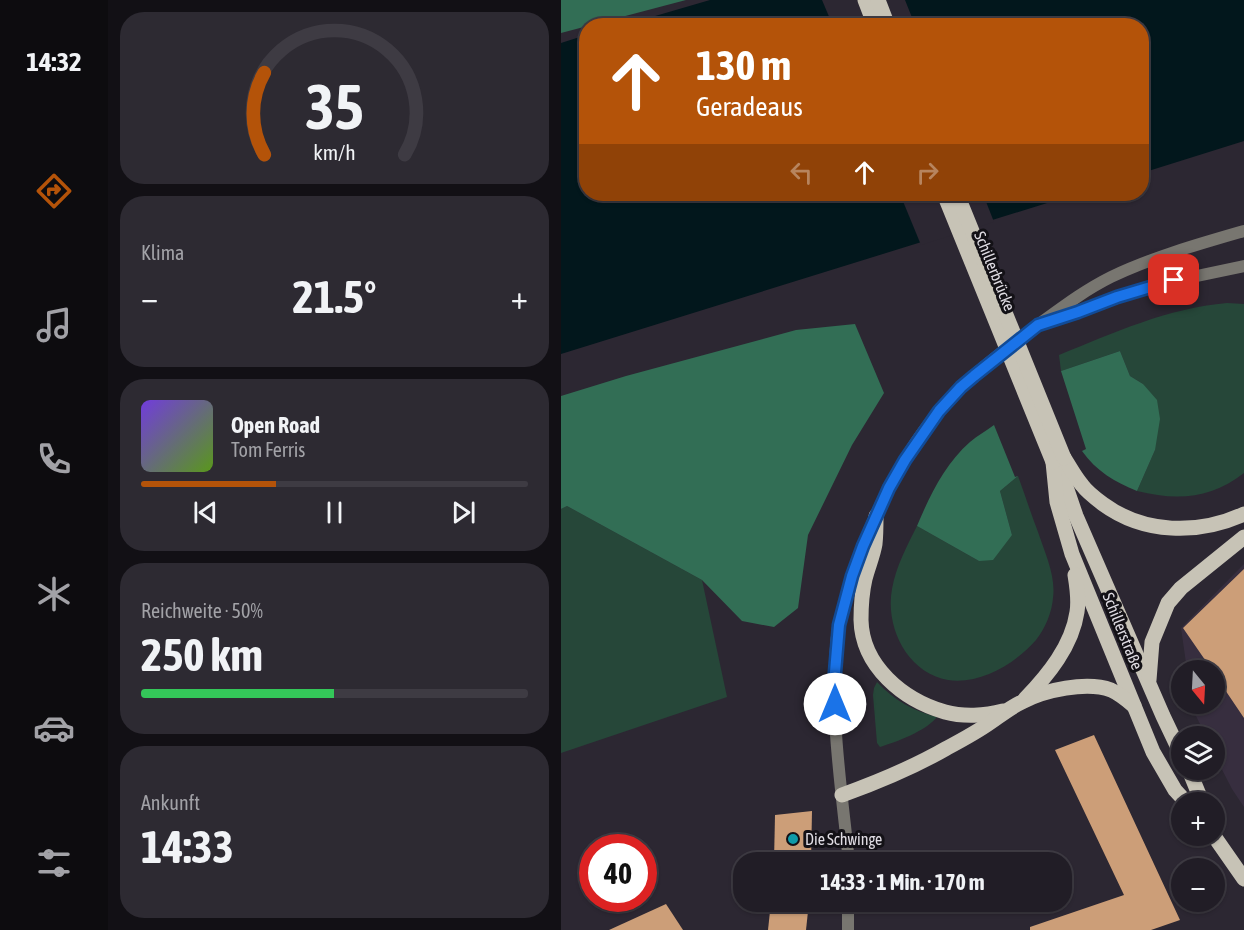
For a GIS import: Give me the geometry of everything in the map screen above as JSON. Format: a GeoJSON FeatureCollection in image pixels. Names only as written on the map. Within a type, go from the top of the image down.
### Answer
{"type":"FeatureCollection","features":[{"type":"Feature","properties":{"kind":"main road"},"geometry":{"type":"LineString","coordinates":[[865,0],[873,18]]}},
{"type":"Feature","properties":{"kind":"main road"},"geometry":{"type":"LineString","coordinates":[[878,0],[885,18]]}},
{"type":"Feature","properties":{"kind":"main road","name":"Schillerbrücke"},"geometry":{"type":"LineString","coordinates":[[947,201],[1058,460]]}},
{"type":"Feature","properties":{"kind":"main road","name":"Schillerbrücke"},"geometry":{"type":"LineString","coordinates":[[960,201],[1058,460]]}},
{"type":"Feature","properties":{"kind":"main road"},"geometry":{"type":"LineString","coordinates":[[1058,460],[1095,499],[1132,521],[1169,529],[1191,528],[1213,525],[1244,514]]}},
{"type":"Feature","properties":{"kind":"main road","name":"Schillerstraße"},"geometry":{"type":"LineString","coordinates":[[1058,460],[1057,502],[1062,524],[1153,752],[1177,792]]}},
{"type":"Feature","properties":{"kind":"main road","name":"Schillerstraße"},"geometry":{"type":"LineString","coordinates":[[1058,460],[1076,516],[1171,732]]}},
{"type":"Feature","properties":{"kind":"main road"},"geometry":{"type":"LineString","coordinates":[[876,516],[875,542],[861,602],[861,623],[870,654],[879,670],[900,691],[945,712],[980,715],[1009,709]]}},
{"type":"Feature","properties":{"kind":"main road"},"geometry":{"type":"LineString","coordinates":[[1149,683],[1152,642],[1168,603],[1181,588],[1244,537]]}},
{"type":"Feature","properties":{"kind":"main road"},"geometry":{"type":"LineString","coordinates":[[1023,701],[1046,677],[1071,634],[1077,612],[1073,554]]}},
{"type":"Feature","properties":{"kind":"main road"},"geometry":{"type":"LineString","coordinates":[[842,795],[925,760],[980,730],[1023,701],[1073,686],[1098,687],[1111,690],[1134,706]]}},
{"type":"Feature","properties":{"kind":"main road"},"geometry":{"type":"LineString","coordinates":[[1221,846],[1244,879]]}},
{"type":"Feature","properties":{"kind":"street"},"geometry":{"type":"LineString","coordinates":[[848,852],[834,684],[839,625],[859,556],[876,516],[905,460],[939,411],[961,387],[1072,300],[1111,277],[1192,246],[1244,231]]}},
{"type":"Feature","properties":{"kind":"street"},"geometry":{"type":"LineString","coordinates":[[1038,325],[1154,285],[1244,266]]}},
{"type":"Feature","properties":{"kind":"street"},"geometry":{"type":"LineString","coordinates":[[848,912],[848,930]]}},
{"type":"Feature","properties":{"kind":"shaded area"},"geometry":{"type":"Polygon","coordinates":[[[1244,564],[1244,807],[1225,775],[1225,726],[1201,726],[1195,714],[1225,714],[1225,660],[1186,660],[1181,628],[1244,564]]]}},
{"type":"Feature","properties":{"kind":"green space"},"geometry":{"type":"Polygon","coordinates":[[[561,0],[686,0],[618,18],[579,18],[579,28],[561,33],[561,0]]]}},
{"type":"Feature","properties":{"kind":"green space"},"geometry":{"type":"Polygon","coordinates":[[[1227,303],[1244,304],[1244,473],[1219,488],[1193,496],[1166,496],[1137,491],[1155,450],[1143,384],[1130,376],[1120,351],[1061,371],[1059,355],[1162,316],[1227,303]]]}},
{"type":"Feature","properties":{"kind":"green space"},"geometry":{"type":"Polygon","coordinates":[[[855,324],[884,393],[852,445],[808,535],[798,608],[774,627],[742,621],[702,580],[567,506],[561,509],[561,396],[796,330],[855,324]]]}},
{"type":"Feature","properties":{"kind":"green space"},"geometry":{"type":"Polygon","coordinates":[[[1120,351],[1130,376],[1143,384],[1157,400],[1160,419],[1155,450],[1137,491],[1107,475],[1082,451],[1086,449],[1061,371],[1120,351]]]}},
{"type":"Feature","properties":{"kind":"green space"},"geometry":{"type":"Polygon","coordinates":[[[994,425],[1015,477],[1018,476],[1000,491],[1012,535],[993,560],[979,561],[917,526],[933,492],[953,460],[970,442],[994,425]]]}},
{"type":"Feature","properties":{"kind":"green space"},"geometry":{"type":"Polygon","coordinates":[[[1018,476],[1051,573],[1054,590],[1047,620],[1039,636],[1028,649],[997,671],[960,681],[934,676],[910,658],[896,633],[892,618],[892,589],[902,556],[917,526],[979,561],[1012,535],[1000,491],[1018,476]]]}},
{"type":"Feature","properties":{"kind":"green space"},"geometry":{"type":"Polygon","coordinates":[[[567,506],[702,580],[727,697],[561,753],[561,509],[567,506]]]}},
{"type":"Feature","properties":{"kind":"green space"},"geometry":{"type":"Polygon","coordinates":[[[877,682],[904,704],[937,717],[918,731],[880,747],[877,743],[873,695],[877,682]]]}},
{"type":"Feature","properties":{"kind":"water"},"geometry":{"type":"Polygon","coordinates":[[[710,0],[1244,0],[1244,141],[1149,171],[1149,18],[648,18],[710,0]]]}},
{"type":"Feature","properties":{"kind":"water"},"geometry":{"type":"Polygon","coordinates":[[[579,37],[579,201],[1053,201],[561,354],[561,43],[579,37]]]}},
{"type":"Feature","properties":{"kind":"pier"},"geometry":{"type":"Polygon","coordinates":[[[822,0],[905,0],[912,18],[830,18],[822,0]]]}},
{"type":"Feature","properties":{"kind":"pier"},"geometry":{"type":"Polygon","coordinates":[[[903,201],[986,201],[994,222],[921,245],[903,201]]]}},
{"type":"Feature","properties":{"kind":"building"},"geometry":{"type":"Polygon","coordinates":[[[1244,569],[1244,718],[1225,690],[1225,660],[1205,660],[1183,628],[1244,569]]]}},
{"type":"Feature","properties":{"kind":"building"},"geometry":{"type":"Polygon","coordinates":[[[1094,735],[1171,901],[1171,912],[1176,912],[1180,920],[1151,930],[1030,930],[1030,927],[1124,895],[1055,750],[1094,735]]]}},
{"type":"Feature","properties":{"kind":"building","name":"Die Schwinge"},"geometry":{"type":"Polygon","coordinates":[[[812,811],[811,852],[774,852],[775,815],[812,811]]]}},
{"type":"Feature","properties":{"kind":"building"},"geometry":{"type":"Polygon","coordinates":[[[666,904],[683,930],[609,930],[648,912],[657,912],[657,908],[666,904]]]}},
{"type":"Feature","properties":{"kind":"building"},"geometry":{"type":"Polygon","coordinates":[[[770,912],[808,912],[806,930],[768,930],[770,912]]]}},
{"type":"Feature","properties":{"kind":"place","name":"Die Schwinge"},"geometry":{"type":"Point","coordinates":[793,839]}},
{"type":"Feature","properties":{"kind":"route"},"geometry":{"type":"LineString","coordinates":[[835,704],[834,684],[839,625],[852,576],[889,488],[920,436],[939,411],[961,387],[1038,325],[1174,280]]}}]}
